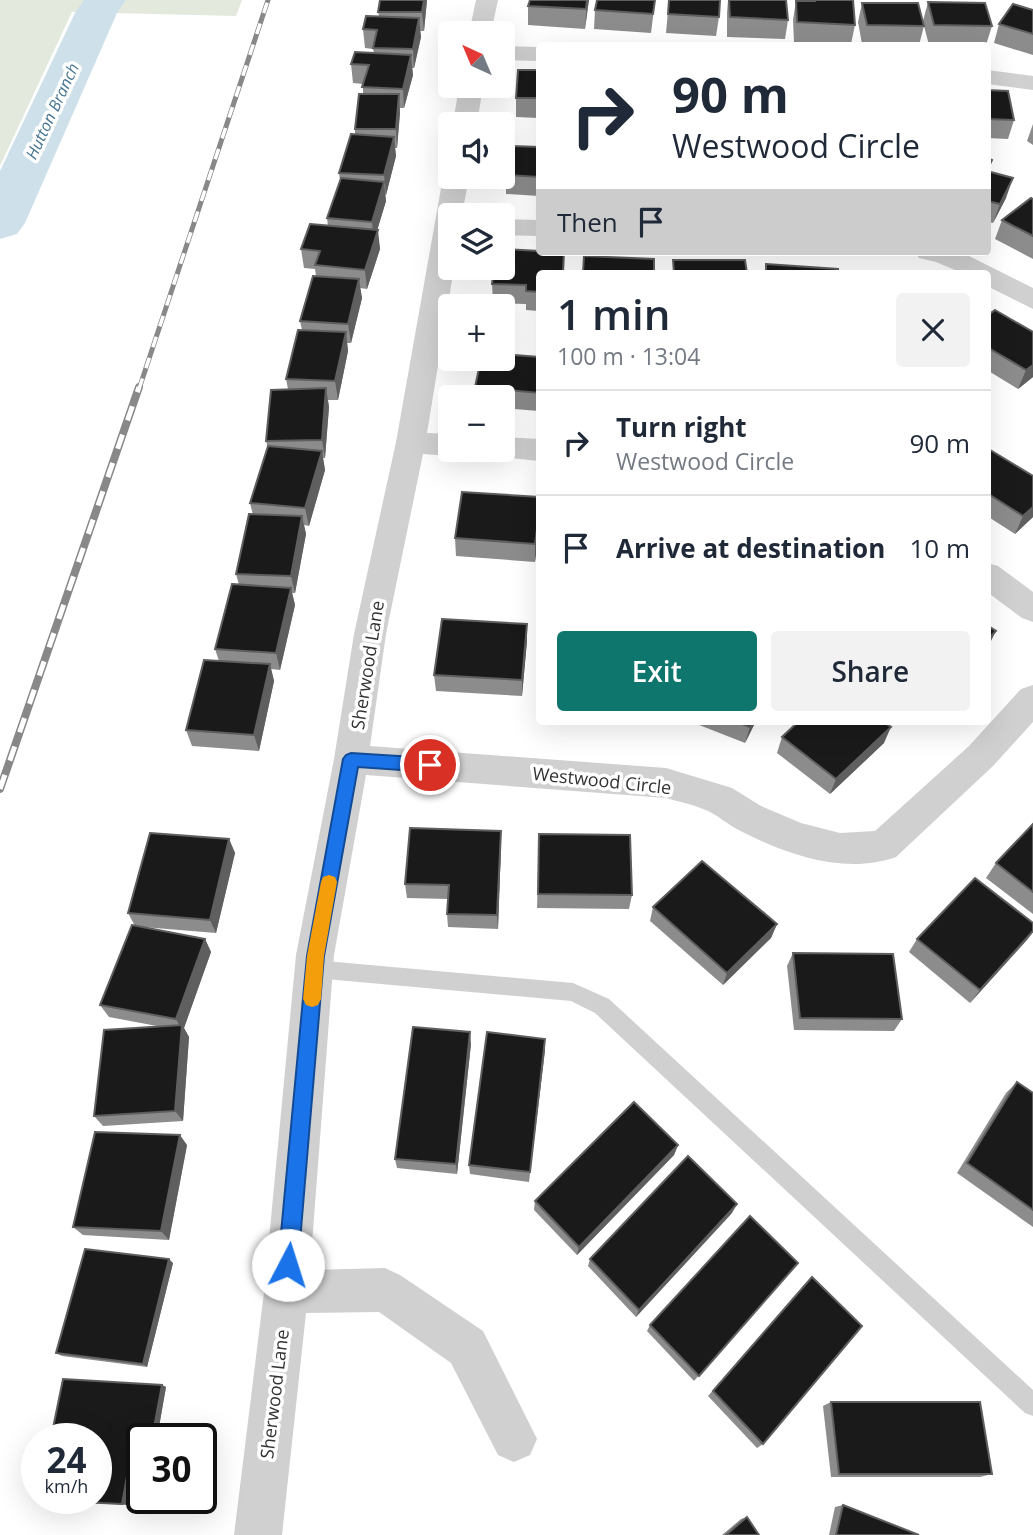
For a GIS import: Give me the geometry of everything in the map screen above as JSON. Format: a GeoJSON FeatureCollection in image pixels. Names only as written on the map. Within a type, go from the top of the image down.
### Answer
{"type":"FeatureCollection","features":[{"type":"Feature","properties":{"kind":"street"},"geometry":{"type":"LineString","coordinates":[[483,21],[487,0]]}},
{"type":"Feature","properties":{"kind":"street"},"geometry":{"type":"LineString","coordinates":[[515,53],[536,54]]}},
{"type":"Feature","properties":{"kind":"street"},"geometry":{"type":"LineString","coordinates":[[991,78],[1033,83]]}},
{"type":"Feature","properties":{"kind":"street"},"geometry":{"type":"LineString","coordinates":[[515,227],[536,228]]}},
{"type":"Feature","properties":{"kind":"street"},"geometry":{"type":"LineString","coordinates":[[946,256],[977,270]]}},
{"type":"Feature","properties":{"kind":"street"},"geometry":{"type":"LineString","coordinates":[[991,277],[1033,300]]}},
{"type":"Feature","properties":{"kind":"street","name":"Sherwood Lane"},"geometry":{"type":"LineString","coordinates":[[258,1535],[286,1292],[314,969],[370,634],[411,442],[439,280]]}},
{"type":"Feature","properties":{"kind":"street"},"geometry":{"type":"LineString","coordinates":[[411,442],[438,444]]}},
{"type":"Feature","properties":{"kind":"street"},"geometry":{"type":"LineString","coordinates":[[515,449],[536,450]]}},
{"type":"Feature","properties":{"kind":"street"},"geometry":{"type":"LineString","coordinates":[[991,578],[1033,609]]}},
{"type":"Feature","properties":{"kind":"street","name":"Westwood Circle"},"geometry":{"type":"LineString","coordinates":[[351,759],[666,783],[719,799],[748,817],[796,838],[840,849],[883,846],[981,756],[1033,699]]}},
{"type":"Feature","properties":{"kind":"street"},"geometry":{"type":"LineString","coordinates":[[286,1292],[386,1290],[467,1347],[514,1439]]}},
{"type":"Feature","properties":{"kind":"lane"},"geometry":{"type":"LineString","coordinates":[[314,969],[573,992],[602,1006],[1033,1405]]}},
{"type":"Feature","properties":{"kind":"shaded area"},"geometry":{"type":"Polygon","coordinates":[[[0,0],[242,0],[236,16],[72,12],[0,166],[0,0]]]}},
{"type":"Feature","properties":{"kind":"building"},"geometry":{"type":"Polygon","coordinates":[[[380,0],[424,0],[422,12],[378,12],[380,0]]]}},
{"type":"Feature","properties":{"kind":"building"},"geometry":{"type":"Polygon","coordinates":[[[530,0],[587,0],[586,9],[528,6],[530,0]]]}},
{"type":"Feature","properties":{"kind":"building"},"geometry":{"type":"Polygon","coordinates":[[[597,0],[655,0],[653,14],[595,10],[597,0]]]}},
{"type":"Feature","properties":{"kind":"building"},"geometry":{"type":"Polygon","coordinates":[[[669,0],[720,0],[719,17],[668,14],[669,0]]]}},
{"type":"Feature","properties":{"kind":"building"},"geometry":{"type":"Polygon","coordinates":[[[729,0],[786,0],[788,20],[730,17],[729,0]]]}},
{"type":"Feature","properties":{"kind":"building"},"geometry":{"type":"Polygon","coordinates":[[[853,0],[855,25],[797,22],[796,1],[853,0]]]}},
{"type":"Feature","properties":{"kind":"building"},"geometry":{"type":"Polygon","coordinates":[[[928,2],[985,3],[992,26],[934,25],[928,2]]]}},
{"type":"Feature","properties":{"kind":"building"},"geometry":{"type":"Polygon","coordinates":[[[862,3],[918,3],[924,26],[867,25],[862,3]]]}},
{"type":"Feature","properties":{"kind":"building"},"geometry":{"type":"Polygon","coordinates":[[[1013,4],[1033,10],[1033,34],[999,24],[1013,4]]]}},
{"type":"Feature","properties":{"kind":"building"},"geometry":{"type":"Polygon","coordinates":[[[366,16],[419,18],[413,49],[373,48],[377,30],[363,29],[366,16]]]}},
{"type":"Feature","properties":{"kind":"building"},"geometry":{"type":"Polygon","coordinates":[[[355,52],[411,55],[403,89],[362,87],[369,65],[351,64],[355,52]]]}},
{"type":"Feature","properties":{"kind":"building"},"geometry":{"type":"Polygon","coordinates":[[[518,70],[536,70],[536,98],[516,98],[518,70]]]}},
{"type":"Feature","properties":{"kind":"building"},"geometry":{"type":"Polygon","coordinates":[[[991,90],[1008,91],[1014,120],[991,119],[991,90]]]}},
{"type":"Feature","properties":{"kind":"building"},"geometry":{"type":"Polygon","coordinates":[[[359,94],[399,94],[396,129],[355,129],[359,94]]]}},
{"type":"Feature","properties":{"kind":"building"},"geometry":{"type":"Polygon","coordinates":[[[351,134],[394,137],[384,175],[339,173],[351,134]]]}},
{"type":"Feature","properties":{"kind":"building"},"geometry":{"type":"Polygon","coordinates":[[[515,146],[536,147],[536,177],[515,176],[515,146]]]}},
{"type":"Feature","properties":{"kind":"building"},"geometry":{"type":"Polygon","coordinates":[[[991,172],[1013,178],[1000,204],[991,202],[991,172]]]}},
{"type":"Feature","properties":{"kind":"building"},"geometry":{"type":"Polygon","coordinates":[[[341,178],[384,182],[372,222],[327,218],[341,178]]]}},
{"type":"Feature","properties":{"kind":"building"},"geometry":{"type":"Polygon","coordinates":[[[1033,199],[1033,236],[1002,220],[1033,199]]]}},
{"type":"Feature","properties":{"kind":"building"},"geometry":{"type":"Polygon","coordinates":[[[310,224],[378,230],[365,270],[315,265],[320,251],[301,249],[310,224]]]}},
{"type":"Feature","properties":{"kind":"building"},"geometry":{"type":"Polygon","coordinates":[[[515,250],[536,251],[536,256],[564,256],[563,270],[536,270],[536,292],[526,291],[526,285],[492,284],[492,280],[515,280],[515,250]]]}},
{"type":"Feature","properties":{"kind":"building"},"geometry":{"type":"Polygon","coordinates":[[[584,256],[654,259],[654,270],[583,270],[584,256]]]}},
{"type":"Feature","properties":{"kind":"building"},"geometry":{"type":"Polygon","coordinates":[[[673,260],[745,260],[747,270],[674,270],[673,260]]]}},
{"type":"Feature","properties":{"kind":"building"},"geometry":{"type":"Polygon","coordinates":[[[766,264],[838,269],[838,270],[766,270],[766,264]]]}},
{"type":"Feature","properties":{"kind":"building"},"geometry":{"type":"Polygon","coordinates":[[[313,276],[359,279],[348,324],[300,321],[313,276]]]}},
{"type":"Feature","properties":{"kind":"building"},"geometry":{"type":"Polygon","coordinates":[[[995,310],[1033,332],[1033,365],[1026,370],[991,349],[991,313],[995,310]]]}},
{"type":"Feature","properties":{"kind":"building"},"geometry":{"type":"Polygon","coordinates":[[[298,330],[346,332],[335,381],[286,379],[298,330]]]}},
{"type":"Feature","properties":{"kind":"building"},"geometry":{"type":"Polygon","coordinates":[[[515,355],[536,357],[536,393],[515,391],[515,385],[475,385],[478,371],[515,371],[515,355]]]}},
{"type":"Feature","properties":{"kind":"building"},"geometry":{"type":"Polygon","coordinates":[[[326,388],[322,440],[266,441],[271,390],[326,388]]]}},
{"type":"Feature","properties":{"kind":"building"},"geometry":{"type":"Polygon","coordinates":[[[268,446],[322,451],[305,508],[250,503],[268,446]]]}},
{"type":"Feature","properties":{"kind":"building"},"geometry":{"type":"Polygon","coordinates":[[[991,450],[1033,476],[1033,507],[1023,516],[991,496],[991,450]]]}},
{"type":"Feature","properties":{"kind":"building"},"geometry":{"type":"Polygon","coordinates":[[[462,492],[536,497],[535,544],[455,538],[462,492]]]}},
{"type":"Feature","properties":{"kind":"building"},"geometry":{"type":"Polygon","coordinates":[[[249,514],[302,516],[291,576],[236,574],[249,514]]]}},
{"type":"Feature","properties":{"kind":"building"},"geometry":{"type":"Polygon","coordinates":[[[232,584],[291,588],[276,653],[215,649],[232,584]]]}},
{"type":"Feature","properties":{"kind":"building"},"geometry":{"type":"Polygon","coordinates":[[[442,619],[527,624],[522,680],[434,675],[442,619]]]}},
{"type":"Feature","properties":{"kind":"building"},"geometry":{"type":"Polygon","coordinates":[[[204,660],[270,664],[254,735],[186,730],[204,660]]]}},
{"type":"Feature","properties":{"kind":"building"},"geometry":{"type":"Polygon","coordinates":[[[795,725],[891,727],[836,779],[782,737],[795,725]]]}},
{"type":"Feature","properties":{"kind":"building"},"geometry":{"type":"Polygon","coordinates":[[[1033,824],[1033,892],[996,863],[1033,824]]]}},
{"type":"Feature","properties":{"kind":"building"},"geometry":{"type":"Polygon","coordinates":[[[410,828],[501,831],[497,915],[447,914],[449,885],[405,884],[410,828]]]}},
{"type":"Feature","properties":{"kind":"building"},"geometry":{"type":"Polygon","coordinates":[[[150,833],[229,839],[210,920],[128,913],[150,833]]]}},
{"type":"Feature","properties":{"kind":"building"},"geometry":{"type":"Polygon","coordinates":[[[539,834],[630,835],[632,895],[538,894],[539,834]]]}},
{"type":"Feature","properties":{"kind":"building"},"geometry":{"type":"Polygon","coordinates":[[[702,861],[777,924],[727,973],[653,907],[702,861]]]}},
{"type":"Feature","properties":{"kind":"building"},"geometry":{"type":"Polygon","coordinates":[[[975,878],[1033,923],[1033,931],[980,990],[917,939],[975,878]]]}},
{"type":"Feature","properties":{"kind":"building"},"geometry":{"type":"Polygon","coordinates":[[[132,925],[205,939],[176,1019],[100,1005],[132,925]]]}},
{"type":"Feature","properties":{"kind":"building"},"geometry":{"type":"Polygon","coordinates":[[[793,953],[893,954],[902,1019],[800,1018],[793,953]]]}},
{"type":"Feature","properties":{"kind":"building"},"geometry":{"type":"Polygon","coordinates":[[[182,1025],[175,1111],[94,1116],[104,1030],[182,1025]]]}},
{"type":"Feature","properties":{"kind":"building"},"geometry":{"type":"Polygon","coordinates":[[[413,1027],[470,1032],[456,1164],[395,1159],[413,1027]]]}},
{"type":"Feature","properties":{"kind":"building"},"geometry":{"type":"Polygon","coordinates":[[[487,1032],[545,1039],[530,1172],[469,1165],[487,1032]]]}},
{"type":"Feature","properties":{"kind":"building"},"geometry":{"type":"Polygon","coordinates":[[[1017,1082],[1033,1093],[1033,1210],[967,1163],[1017,1082]]]}},
{"type":"Feature","properties":{"kind":"building"},"geometry":{"type":"Polygon","coordinates":[[[634,1102],[678,1145],[579,1247],[535,1201],[634,1102]]]}},
{"type":"Feature","properties":{"kind":"building"},"geometry":{"type":"Polygon","coordinates":[[[95,1132],[180,1135],[161,1231],[73,1227],[95,1132]]]}},
{"type":"Feature","properties":{"kind":"building"},"geometry":{"type":"Polygon","coordinates":[[[688,1156],[737,1204],[639,1310],[590,1259],[688,1156]]]}},
{"type":"Feature","properties":{"kind":"building"},"geometry":{"type":"Polygon","coordinates":[[[750,1216],[798,1263],[699,1376],[650,1325],[750,1216]]]}},
{"type":"Feature","properties":{"kind":"building"},"geometry":{"type":"Polygon","coordinates":[[[85,1249],[169,1259],[143,1364],[56,1353],[85,1249]]]}},
{"type":"Feature","properties":{"kind":"building"},"geometry":{"type":"Polygon","coordinates":[[[812,1277],[862,1326],[763,1444],[713,1391],[812,1277]]]}},
{"type":"Feature","properties":{"kind":"building"},"geometry":{"type":"Polygon","coordinates":[[[63,1379],[162,1385],[155,1423],[126,1423],[126,1482],[122,1504],[112,1504],[112,1423],[54,1423],[63,1379]]]}},
{"type":"Feature","properties":{"kind":"building"},"geometry":{"type":"Polygon","coordinates":[[[831,1402],[980,1402],[992,1474],[839,1474],[831,1402]]]}},
{"type":"Feature","properties":{"kind":"building"},"geometry":{"type":"Polygon","coordinates":[[[843,1505],[919,1535],[836,1535],[843,1505]]]}},
{"type":"Feature","properties":{"kind":"building"},"geometry":{"type":"Polygon","coordinates":[[[747,1517],[759,1535],[726,1535],[747,1517]]]}},
{"type":"Feature","properties":{"kind":"waterway","name":"Hutton Branch"},"geometry":{"type":"LineString","coordinates":[[0,223],[96,13],[105,0]]}},
{"type":"Feature","properties":{"kind":"railway"},"geometry":{"type":"LineString","coordinates":[[139,389],[268,0]]}},
{"type":"Feature","properties":{"kind":"railway"},"geometry":{"type":"LineString","coordinates":[[0,789],[139,387]]}},
{"type":"Feature","properties":{"kind":"slow traffic"},"geometry":{"type":"LineString","coordinates":[[312,999],[315,956],[329,882]]}},
{"type":"Feature","properties":{"kind":"route"},"geometry":{"type":"LineString","coordinates":[[288,1265],[315,956],[351,759],[430,765]]}}]}
